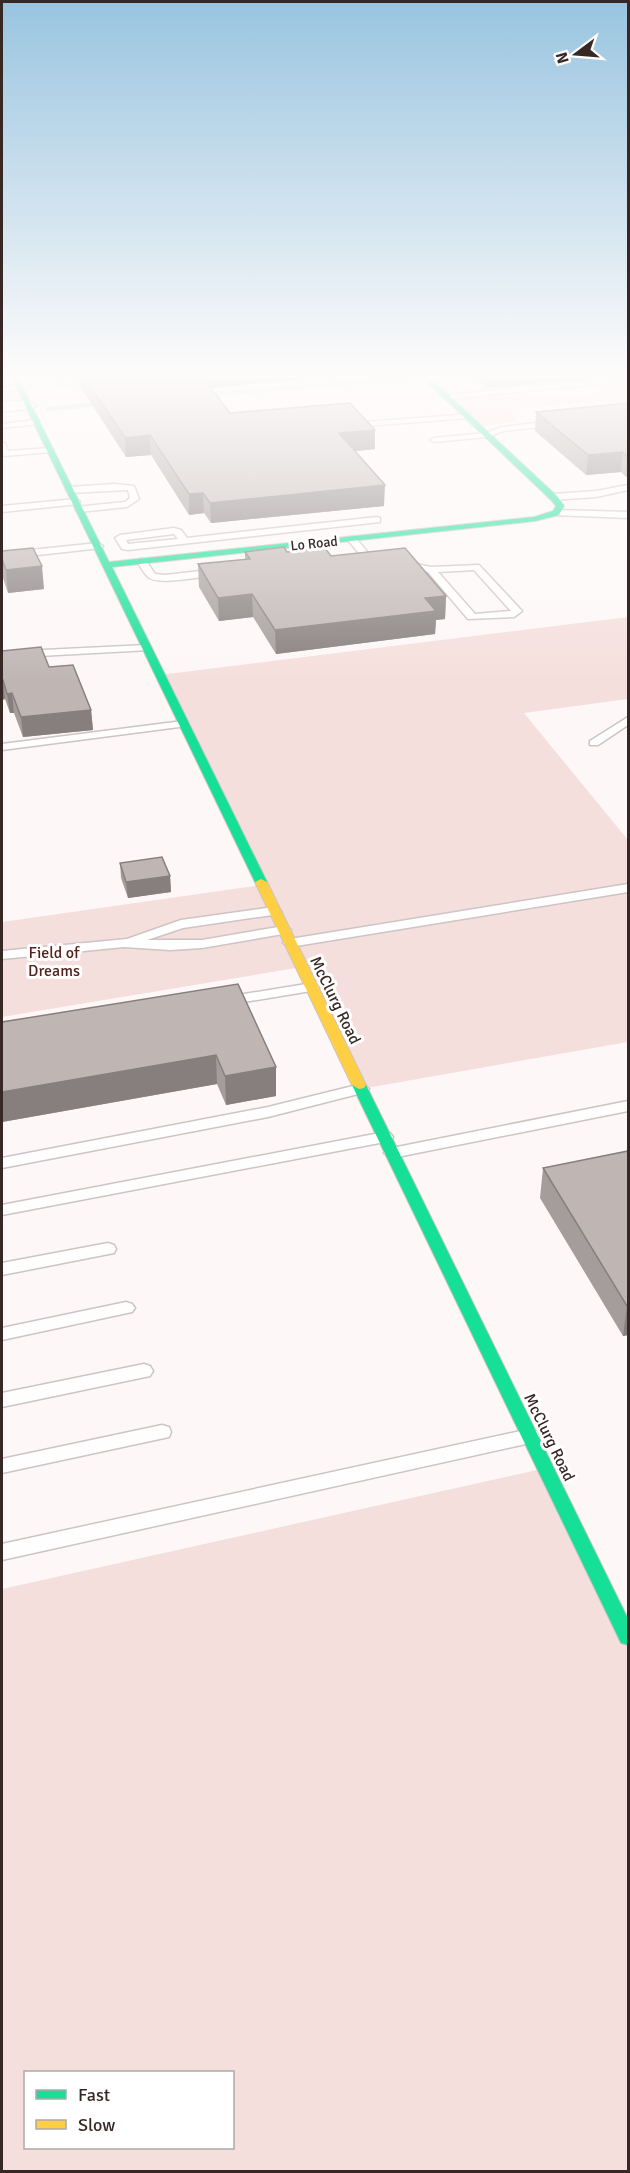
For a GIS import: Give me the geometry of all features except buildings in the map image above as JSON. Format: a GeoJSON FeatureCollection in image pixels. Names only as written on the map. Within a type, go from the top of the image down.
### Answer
{"type":"FeatureCollection","features":[{"type":"Feature","properties":{"kind":"street","name":"McClurg Road"},"geometry":{"type":"LineString","coordinates":[[65,479],[628,1637]]}},
{"type":"Feature","properties":{"kind":"street"},"geometry":{"type":"LineString","coordinates":[[534,479],[560,506],[556,513]]}},
{"type":"Feature","properties":{"kind":"street","name":"Lo Road"},"geometry":{"type":"LineString","coordinates":[[107,565],[251,553],[272,547],[535,519],[556,513]]}},
{"type":"Feature","properties":{"kind":"lane"},"geometry":{"type":"LineString","coordinates":[[2,509],[75,500],[114,487],[131,489],[135,499],[127,504],[75,500]]}},
{"type":"Feature","properties":{"kind":"lane"},"geometry":{"type":"LineString","coordinates":[[552,497],[596,494],[628,488]]}},
{"type":"Feature","properties":{"kind":"lane"},"geometry":{"type":"LineString","coordinates":[[556,513],[628,515]]}},
{"type":"Feature","properties":{"kind":"lane"},"geometry":{"type":"LineString","coordinates":[[184,541],[178,532],[174,531],[120,538],[125,547],[128,547],[184,541],[262,532],[377,520]]}},
{"type":"Feature","properties":{"kind":"lane"},"geometry":{"type":"LineString","coordinates":[[262,532],[272,547]]}},
{"type":"Feature","properties":{"kind":"lane"},"geometry":{"type":"LineString","coordinates":[[352,538],[366,556],[431,570],[476,567],[517,611],[514,614],[472,617],[431,570]]}},
{"type":"Feature","properties":{"kind":"lane"},"geometry":{"type":"LineString","coordinates":[[2,556],[98,546]]}},
{"type":"Feature","properties":{"kind":"lane"},"geometry":{"type":"LineString","coordinates":[[142,561],[152,576],[165,578],[229,571]]}},
{"type":"Feature","properties":{"kind":"lane"},"geometry":{"type":"LineString","coordinates":[[2,655],[44,651],[97,652],[146,648]]}},
{"type":"Feature","properties":{"kind":"lane"},"geometry":{"type":"LineString","coordinates":[[594,743],[628,720]]}},
{"type":"Feature","properties":{"kind":"lane"},"geometry":{"type":"LineString","coordinates":[[2,747],[183,724]]}},
{"type":"Feature","properties":{"kind":"lane"},"geometry":{"type":"LineString","coordinates":[[290,944],[628,888]]}},
{"type":"Feature","properties":{"kind":"lane"},"geometry":{"type":"LineString","coordinates":[[124,943],[181,924],[274,911]]}},
{"type":"Feature","properties":{"kind":"lane"},"geometry":{"type":"LineString","coordinates":[[2,956],[124,943],[170,946],[202,944],[284,930]]}},
{"type":"Feature","properties":{"kind":"lane"},"geometry":{"type":"LineString","coordinates":[[208,1004],[312,987]]}},
{"type":"Feature","properties":{"kind":"lane"},"geometry":{"type":"LineString","coordinates":[[2,1163],[268,1112],[361,1089]]}},
{"type":"Feature","properties":{"kind":"lane"},"geometry":{"type":"LineString","coordinates":[[392,1153],[628,1106]]}},
{"type":"Feature","properties":{"kind":"lane"},"geometry":{"type":"LineString","coordinates":[[2,1210],[385,1137]]}},
{"type":"Feature","properties":{"kind":"lane"},"geometry":{"type":"LineString","coordinates":[[2,1269],[108,1249]]}},
{"type":"Feature","properties":{"kind":"lane"},"geometry":{"type":"LineString","coordinates":[[2,1334],[126,1308]]}},
{"type":"Feature","properties":{"kind":"lane"},"geometry":{"type":"LineString","coordinates":[[2,1400],[144,1371]]}},
{"type":"Feature","properties":{"kind":"lane"},"geometry":{"type":"LineString","coordinates":[[2,1466],[162,1432]]}},
{"type":"Feature","properties":{"kind":"lane"},"geometry":{"type":"LineString","coordinates":[[2,1552],[530,1436]]}},
{"type":"Feature","properties":{"kind":"green space","name":"Field of Dreams"},"geometry":{"type":"Polygon","coordinates":[[[628,617],[628,699],[524,713],[628,840],[628,1042],[361,1089],[302,967],[2,1017],[2,922],[261,885],[159,675],[628,617]]]}},
{"type":"Feature","properties":{"kind":"green space"},"geometry":{"type":"Polygon","coordinates":[[[546,1468],[628,1637],[628,2171],[2,2171],[2,1589],[546,1468]]]}},
{"type":"Feature","properties":{"kind":"traffic: fast"},"geometry":{"type":"LineString","coordinates":[[64,479],[261,882]]}},
{"type":"Feature","properties":{"kind":"traffic: fast"},"geometry":{"type":"LineString","coordinates":[[107,565],[535,519],[556,513],[560,506],[534,479]]}},
{"type":"Feature","properties":{"kind":"traffic: fast"},"geometry":{"type":"LineString","coordinates":[[359,1085],[628,1637]]}},
{"type":"Feature","properties":{"kind":"traffic: slow"},"geometry":{"type":"LineString","coordinates":[[261,882],[359,1085]]}}]}
